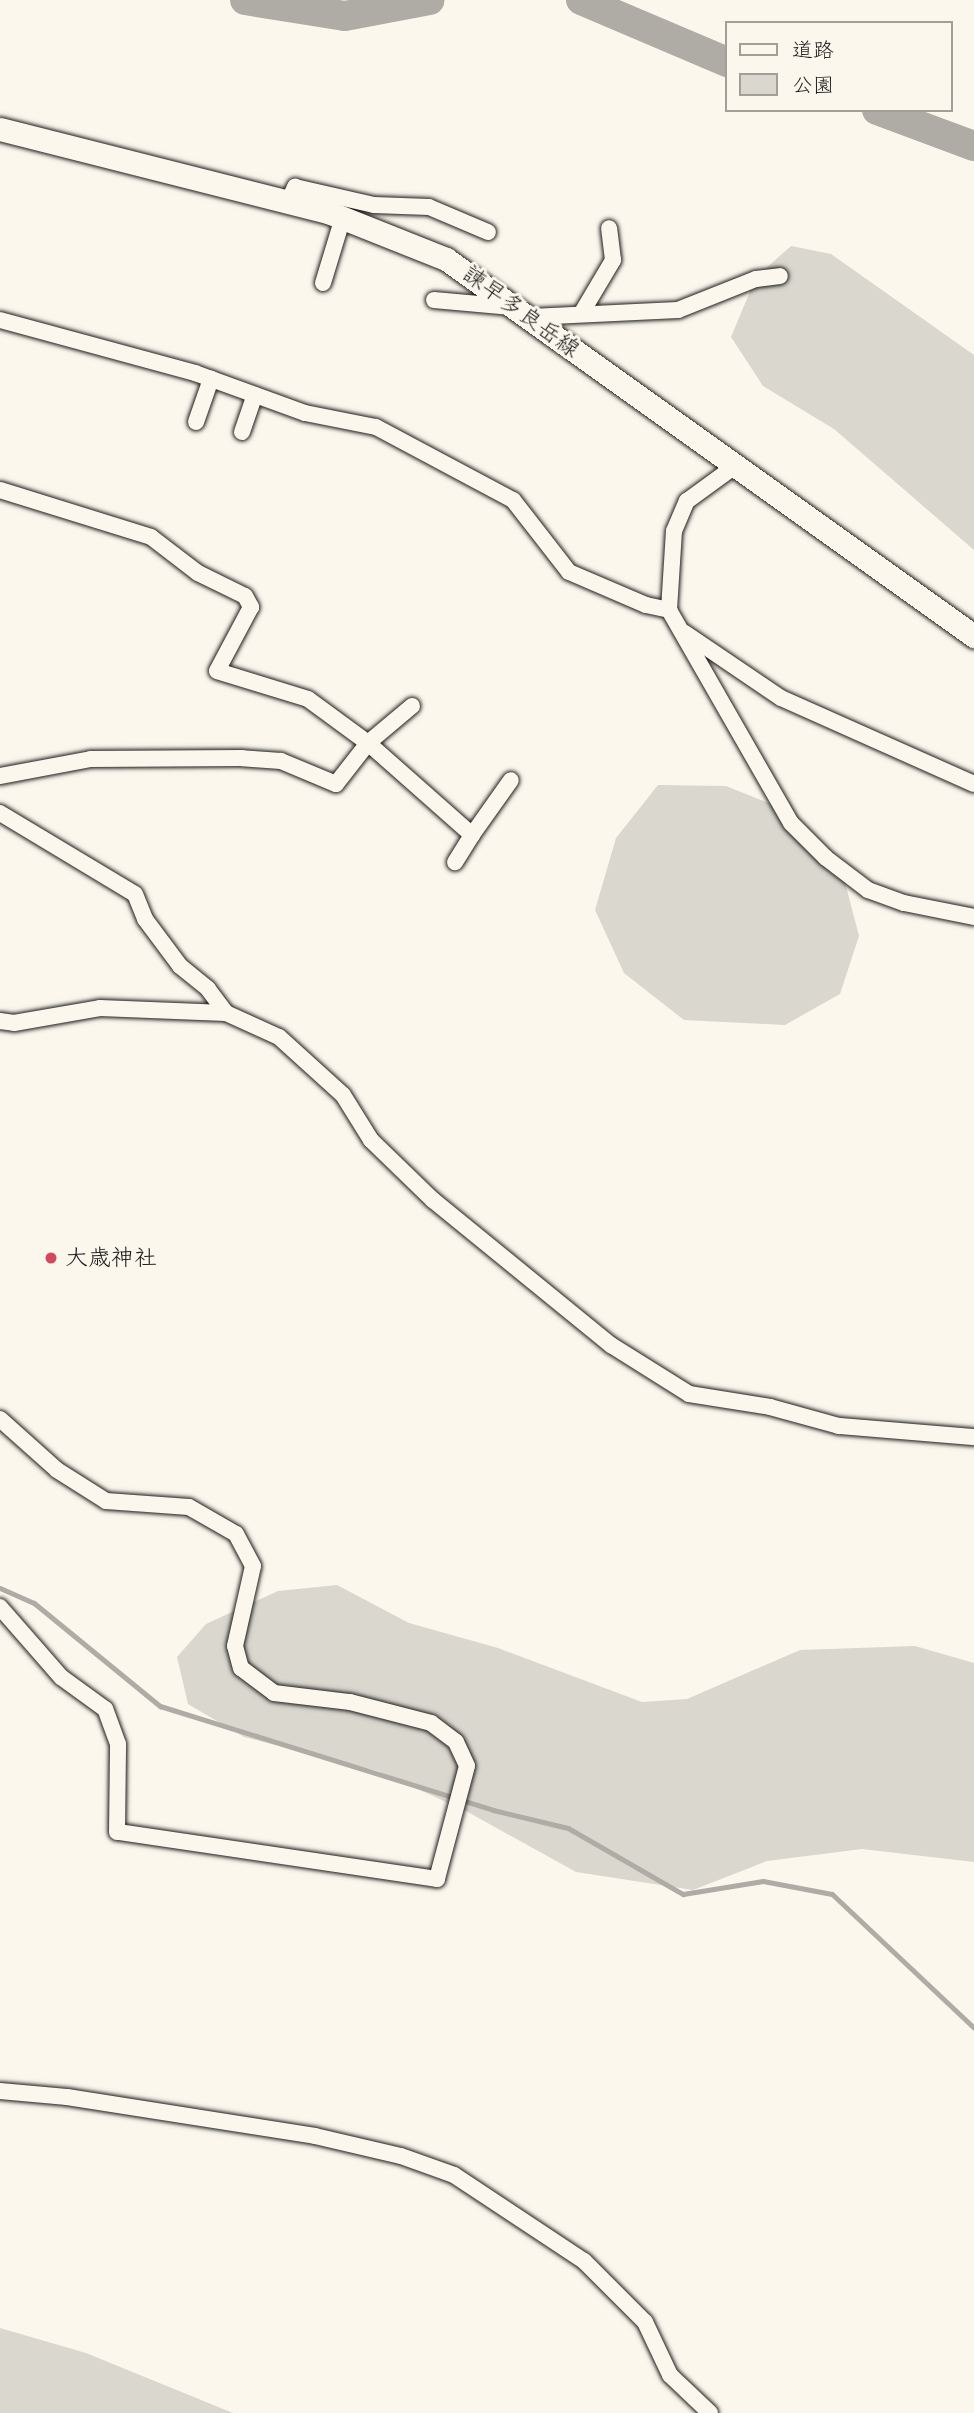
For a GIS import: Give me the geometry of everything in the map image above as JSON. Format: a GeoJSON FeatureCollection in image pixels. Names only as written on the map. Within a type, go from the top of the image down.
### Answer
{"type":"FeatureCollection","features":[{"type":"Feature","properties":{"kind":"main road","name":"諫早多良岳線"},"geometry":{"type":"LineString","coordinates":[[0,129],[343,217],[446,259],[525,312],[974,636]]}},
{"type":"Feature","properties":{"kind":"street"},"geometry":{"type":"LineString","coordinates":[[288,202],[295,187],[374,205],[429,207],[488,232]]}},
{"type":"Feature","properties":{"kind":"street"},"geometry":{"type":"LineString","coordinates":[[323,283],[343,217]]}},
{"type":"Feature","properties":{"kind":"street"},"geometry":{"type":"LineString","coordinates":[[581,314],[613,260],[609,228]]}},
{"type":"Feature","properties":{"kind":"street"},"geometry":{"type":"LineString","coordinates":[[434,300],[525,312],[581,314],[678,310],[756,279],[780,276]]}},
{"type":"Feature","properties":{"kind":"street"},"geometry":{"type":"LineString","coordinates":[[0,320],[211,379],[305,413],[376,427],[513,500],[569,572],[646,606],[669,610]]}},
{"type":"Feature","properties":{"kind":"street"},"geometry":{"type":"LineString","coordinates":[[196,422],[211,379]]}},
{"type":"Feature","properties":{"kind":"street"},"geometry":{"type":"LineString","coordinates":[[242,432],[255,395]]}},
{"type":"Feature","properties":{"kind":"street"},"geometry":{"type":"LineString","coordinates":[[735,466],[687,501],[674,531],[669,610],[791,823],[827,858],[868,890],[904,904],[974,917]]}},
{"type":"Feature","properties":{"kind":"street"},"geometry":{"type":"LineString","coordinates":[[0,490],[151,537],[198,573],[245,596],[251,607],[218,671],[308,699],[368,743],[472,835]]}},
{"type":"Feature","properties":{"kind":"street"},"geometry":{"type":"LineString","coordinates":[[680,630],[781,698],[974,783]]}},
{"type":"Feature","properties":{"kind":"street"},"geometry":{"type":"LineString","coordinates":[[0,776],[91,759],[242,758],[281,761],[336,784],[368,743],[412,706]]}},
{"type":"Feature","properties":{"kind":"street"},"geometry":{"type":"LineString","coordinates":[[455,862],[511,780]]}},
{"type":"Feature","properties":{"kind":"street"},"geometry":{"type":"LineString","coordinates":[[0,813],[135,894],[145,919],[180,966],[208,989],[226,1013]]}},
{"type":"Feature","properties":{"kind":"street"},"geometry":{"type":"LineString","coordinates":[[0,1021],[14,1023],[100,1008],[226,1013],[279,1037],[343,1095],[371,1140],[433,1200],[611,1345],[689,1394],[770,1407],[839,1426],[974,1437]]}},
{"type":"Feature","properties":{"kind":"street"},"geometry":{"type":"LineString","coordinates":[[0,1419],[57,1471],[106,1502],[189,1507],[236,1534],[253,1566],[235,1646],[241,1668],[274,1693],[350,1702],[430,1723],[456,1742],[467,1766],[437,1879],[117,1832],[118,1744],[105,1709],[61,1677],[0,1607]]}},
{"type":"Feature","properties":{"kind":"street"},"geometry":{"type":"LineString","coordinates":[[0,2091],[67,2097],[315,2136],[401,2156],[454,2175],[584,2261],[645,2322],[670,2375],[710,2413]]}},
{"type":"Feature","properties":{"kind":"green space"},"geometry":{"type":"Polygon","coordinates":[[[791,246],[831,254],[974,355],[974,550],[834,429],[763,386],[731,337],[756,277],[791,246]]]}},
{"type":"Feature","properties":{"kind":"green space"},"geometry":{"type":"Polygon","coordinates":[[[658,785],[726,786],[793,813],[841,867],[859,936],[840,994],[785,1025],[684,1020],[624,973],[595,910],[616,838],[658,785]]]}},
{"type":"Feature","properties":{"kind":"green space"},"geometry":{"type":"Polygon","coordinates":[[[337,1585],[409,1623],[498,1648],[642,1702],[687,1699],[800,1650],[915,1646],[974,1663],[974,1862],[862,1849],[767,1861],[693,1890],[576,1872],[466,1811],[378,1771],[244,1737],[188,1704],[177,1657],[206,1624],[278,1591],[337,1585]]]}},
{"type":"Feature","properties":{"kind":"green space"},"geometry":{"type":"Polygon","coordinates":[[[0,2328],[86,2353],[233,2413],[0,2413],[0,2328]]]}},
{"type":"Feature","properties":{"kind":"waterway"},"geometry":{"type":"LineString","coordinates":[[245,0],[345,16],[430,0]]}},
{"type":"Feature","properties":{"kind":"waterway"},"geometry":{"type":"LineString","coordinates":[[581,0],[726,62]]}},
{"type":"Feature","properties":{"kind":"waterway"},"geometry":{"type":"LineString","coordinates":[[882,112],[974,146]]}},
{"type":"Feature","properties":{"kind":"waterway"},"geometry":{"type":"LineString","coordinates":[[0,1588],[34,1603],[160,1706],[493,1810],[568,1828],[683,1894],[763,1881],[832,1894],[974,2028]]}},
{"type":"Feature","properties":{"kind":"place","name":"大歳神社"},"geometry":{"type":"Point","coordinates":[51,1258]}}]}
